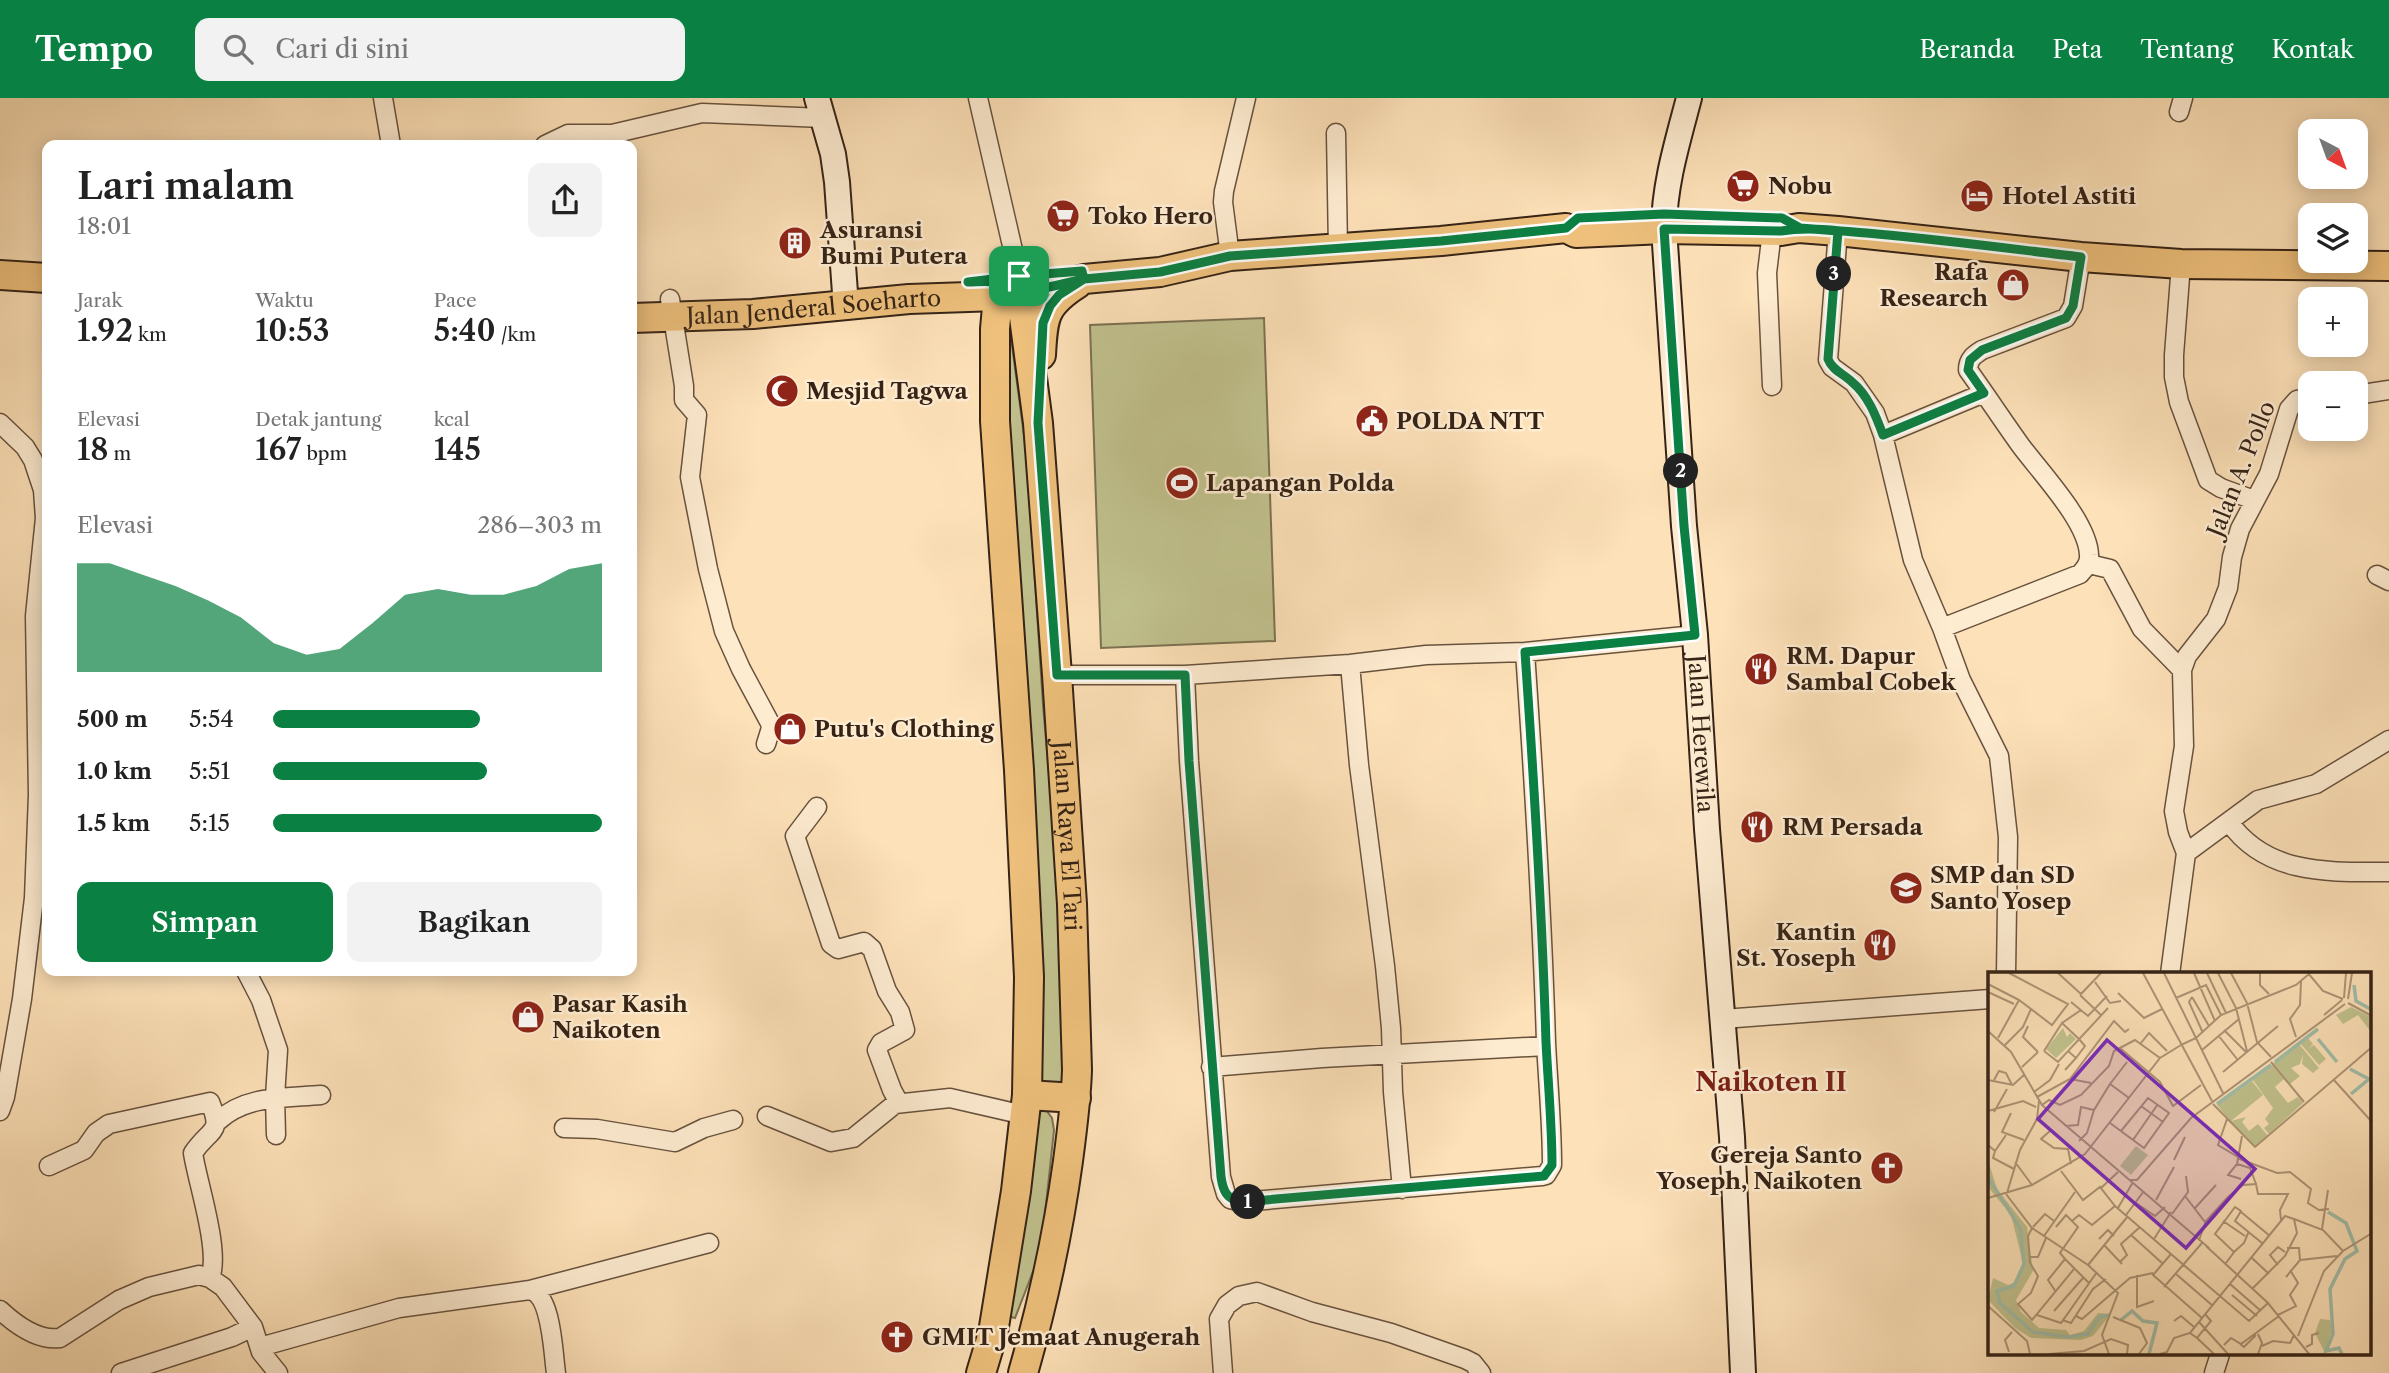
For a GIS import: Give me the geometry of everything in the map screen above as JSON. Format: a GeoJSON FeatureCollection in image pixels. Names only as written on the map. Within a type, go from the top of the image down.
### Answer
{"type":"FeatureCollection","features":[{"type":"Feature","properties":{"kind":"main road","name":"Jalan Herewila"},"geometry":{"type":"LineString","coordinates":[[1689,98],[1673,157],[1664,222],[1684,526],[1695,635],[1707,829],[1732,1137],[1743,1373]]}},
{"type":"Feature","properties":{"kind":"main road"},"geometry":{"type":"LineString","coordinates":[[820,108],[833,154],[837,182],[845,293]]}},
{"type":"Feature","properties":{"kind":"main road","name":"Jalan Jenderal Soeharto"},"geometry":{"type":"LineString","coordinates":[[637,317],[692,303],[811,298],[845,293],[1011,288],[1076,274],[1230,256],[1566,228],[1578,218],[1664,222],[1782,218],[1786,229],[1838,231],[2081,257],[2180,264],[2389,266]]}},
{"type":"Feature","properties":{"kind":"main road"},"geometry":{"type":"LineString","coordinates":[[1038,423],[1043,323],[1050,306],[1076,274]]}},
{"type":"Feature","properties":{"kind":"main road"},"geometry":{"type":"LineString","coordinates":[[0,275],[42,278]]}},
{"type":"Feature","properties":{"kind":"main road"},"geometry":{"type":"LineString","coordinates":[[0,288],[42,291]]}},
{"type":"Feature","properties":{"kind":"main road","name":"Jalan Raya El Tari"},"geometry":{"type":"LineString","coordinates":[[981,1373],[993,1333],[1016,1191],[1026,1105],[1029,977],[1019,770],[995,421],[995,329],[1011,288]]}},
{"type":"Feature","properties":{"kind":"main road","name":"Jalan Raya El Tari"},"geometry":{"type":"LineString","coordinates":[[1011,288],[1024,317],[1038,423],[1072,904],[1076,1098],[1061,1213],[1049,1278],[1023,1373]]}},
{"type":"Feature","properties":{"kind":"main road","name":"Jalan Jenderal Soeharto"},"geometry":{"type":"LineString","coordinates":[[637,302],[672,308],[766,313],[909,299],[960,290]]}},
{"type":"Feature","properties":{"kind":"main road"},"geometry":{"type":"LineString","coordinates":[[960,290],[981,332],[995,421]]}},
{"type":"Feature","properties":{"kind":"main road"},"geometry":{"type":"LineString","coordinates":[[1026,1105],[1076,1098]]}},
{"type":"Feature","properties":{"kind":"main road"},"geometry":{"type":"LineString","coordinates":[[993,1333],[1032,1342]]}},
{"type":"Feature","properties":{"kind":"street"},"geometry":{"type":"LineString","coordinates":[[383,98],[390,140]]}},
{"type":"Feature","properties":{"kind":"street"},"geometry":{"type":"LineString","coordinates":[[978,98],[1011,288]]}},
{"type":"Feature","properties":{"kind":"street"},"geometry":{"type":"LineString","coordinates":[[1230,256],[1224,191],[1246,98]]}},
{"type":"Feature","properties":{"kind":"street"},"geometry":{"type":"LineString","coordinates":[[555,140],[568,134],[612,134],[702,113],[820,108]]}},
{"type":"Feature","properties":{"kind":"street"},"geometry":{"type":"LineString","coordinates":[[1336,133],[1338,249]]}},
{"type":"Feature","properties":{"kind":"street"},"geometry":{"type":"LineString","coordinates":[[1772,386],[1767,274],[1786,229]]}},
{"type":"Feature","properties":{"kind":"street"},"geometry":{"type":"LineString","coordinates":[[1838,231],[1828,359],[1832,366],[1854,383],[1868,401],[1883,435],[1913,560],[1961,680],[1999,756],[2008,837],[2006,972]]}},
{"type":"Feature","properties":{"kind":"street"},"geometry":{"type":"LineString","coordinates":[[1942,628],[2080,574],[2089,564],[2090,554],[2075,519],[1968,370],[1970,360],[1982,350],[2066,318],[2073,306],[2081,257]]}},
{"type":"Feature","properties":{"kind":"street"},"geometry":{"type":"LineString","coordinates":[[2180,264],[2174,377],[2181,409],[2208,480],[2221,488],[2254,500]]}},
{"type":"Feature","properties":{"kind":"street"},"geometry":{"type":"LineString","coordinates":[[672,308],[684,400],[697,415],[690,477],[700,532],[724,631],[770,723],[766,744]]}},
{"type":"Feature","properties":{"kind":"street"},"geometry":{"type":"LineString","coordinates":[[2368,393],[2389,390]]}},
{"type":"Feature","properties":{"kind":"street"},"geometry":{"type":"LineString","coordinates":[[1883,435],[1984,393]]}},
{"type":"Feature","properties":{"kind":"street","name":"Jalan A. Pollo"},"geometry":{"type":"LineString","coordinates":[[2182,670],[2187,656],[2216,620],[2228,588],[2232,557],[2240,528],[2269,474],[2289,409],[2298,400]]}},
{"type":"Feature","properties":{"kind":"street"},"geometry":{"type":"LineString","coordinates":[[0,423],[25,447],[42,483]]}},
{"type":"Feature","properties":{"kind":"street"},"geometry":{"type":"LineString","coordinates":[[2089,564],[2111,570],[2142,629],[2182,670],[2184,746],[2174,811],[2186,853],[2170,972]]}},
{"type":"Feature","properties":{"kind":"street"},"geometry":{"type":"LineString","coordinates":[[0,1111],[5,1097],[22,999],[34,898],[42,695],[42,591]]}},
{"type":"Feature","properties":{"kind":"street"},"geometry":{"type":"LineString","coordinates":[[1057,675],[1185,675],[1350,664],[1426,655],[1525,652],[1695,635]]}},
{"type":"Feature","properties":{"kind":"street"},"geometry":{"type":"LineString","coordinates":[[1185,675],[1211,1067],[1223,1189],[1230,1199],[1242,1202],[1286,1200],[1546,1175],[1552,1165],[1552,1113],[1546,1046],[1540,878],[1525,652]]}},
{"type":"Feature","properties":{"kind":"street"},"geometry":{"type":"LineString","coordinates":[[1350,664],[1359,765],[1385,966],[1402,1189]]}},
{"type":"Feature","properties":{"kind":"street"},"geometry":{"type":"LineString","coordinates":[[2186,853],[2258,800],[2316,784],[2389,740]]}},
{"type":"Feature","properties":{"kind":"street"},"geometry":{"type":"LineString","coordinates":[[817,807],[795,836],[831,944],[838,949],[864,942],[872,949],[887,991],[900,1012],[905,1030],[881,1043],[877,1050],[899,1103]]}},
{"type":"Feature","properties":{"kind":"street"},"geometry":{"type":"LineString","coordinates":[[2229,822],[2241,836],[2282,863],[2314,871],[2389,872]]}},
{"type":"Feature","properties":{"kind":"street"},"geometry":{"type":"LineString","coordinates":[[249,976],[261,1000],[278,1050],[276,1135]]}},
{"type":"Feature","properties":{"kind":"street"},"geometry":{"type":"LineString","coordinates":[[1723,1019],[1988,999]]}},
{"type":"Feature","properties":{"kind":"street"},"geometry":{"type":"LineString","coordinates":[[1211,1067],[1546,1046]]}},
{"type":"Feature","properties":{"kind":"street"},"geometry":{"type":"LineString","coordinates":[[210,1278],[212,1260],[205,1202],[193,1153],[218,1121],[239,1106],[275,1093],[321,1095]]}},
{"type":"Feature","properties":{"kind":"street"},"geometry":{"type":"LineString","coordinates":[[767,1116],[831,1142],[853,1138],[899,1103],[950,1098],[1026,1105]]}},
{"type":"Feature","properties":{"kind":"street"},"geometry":{"type":"LineString","coordinates":[[49,1166],[83,1150],[96,1133],[109,1124],[206,1101],[210,1102],[218,1121]]}},
{"type":"Feature","properties":{"kind":"street"},"geometry":{"type":"LineString","coordinates":[[564,1128],[597,1129],[675,1142],[704,1128],[733,1120]]}},
{"type":"Feature","properties":{"kind":"street"},"geometry":{"type":"LineString","coordinates":[[260,1347],[399,1308],[530,1290],[709,1243]]}},
{"type":"Feature","properties":{"kind":"street"},"geometry":{"type":"LineString","coordinates":[[0,1310],[29,1331],[52,1339],[60,1338],[119,1300],[149,1287],[199,1275],[210,1278],[223,1287],[253,1328],[264,1356],[278,1373]]}},
{"type":"Feature","properties":{"kind":"street"},"geometry":{"type":"LineString","coordinates":[[530,1290],[539,1293],[546,1307],[556,1373]]}},
{"type":"Feature","properties":{"kind":"street"},"geometry":{"type":"LineString","coordinates":[[1223,1373],[1219,1319],[1227,1306],[1239,1296],[1257,1292],[1312,1312],[1391,1333],[1465,1359],[1473,1363],[1481,1373]]}},
{"type":"Feature","properties":{"kind":"street"},"geometry":{"type":"LineString","coordinates":[[121,1373],[253,1328]]}},
{"type":"Feature","properties":{"kind":"street"},"geometry":{"type":"LineString","coordinates":[[2214,1373],[2219,1356]]}},
{"type":"Feature","properties":{"kind":"green space","name":"Lapangan Polda"},"geometry":{"type":"Polygon","coordinates":[[[1264,318],[1275,641],[1101,648],[1090,325],[1264,318]]]}},
{"type":"Feature","properties":{"kind":"green space"},"geometry":{"type":"Polygon","coordinates":[[[1009,323],[1027,458],[1043,705],[1060,903],[1065,1077],[1060,1088],[1041,1087],[1001,324],[1009,323]]]}},
{"type":"Feature","properties":{"kind":"green space"},"geometry":{"type":"Polygon","coordinates":[[[1046,1110],[1052,1118],[1054,1130],[1041,1251],[1015,1318],[999,1314],[1038,1112],[1046,1110]]]}},
{"type":"Feature","properties":{"kind":"place","name":"Nobu"},"geometry":{"type":"Point","coordinates":[1743,186]}},
{"type":"Feature","properties":{"kind":"place","name":"Hotel Astiti"},"geometry":{"type":"Point","coordinates":[1977,196]}},
{"type":"Feature","properties":{"kind":"place","name":"Toko Hero"},"geometry":{"type":"Point","coordinates":[1063,216]}},
{"type":"Feature","properties":{"kind":"place","name":"Asuransi Bumi Putera"},"geometry":{"type":"Point","coordinates":[795,243]}},
{"type":"Feature","properties":{"kind":"place","name":"Rafa Research"},"geometry":{"type":"Point","coordinates":[2013,285]}},
{"type":"Feature","properties":{"kind":"place","name":"Mesjid Tagwa"},"geometry":{"type":"Point","coordinates":[782,391]}},
{"type":"Feature","properties":{"kind":"place","name":"POLDA NTT"},"geometry":{"type":"Point","coordinates":[1372,421]}},
{"type":"Feature","properties":{"kind":"place","name":"Lapangan Polda"},"geometry":{"type":"Point","coordinates":[1182,483]}},
{"type":"Feature","properties":{"kind":"place","name":"RM. Dapur Sambal Cobek"},"geometry":{"type":"Point","coordinates":[1761,669]}},
{"type":"Feature","properties":{"kind":"place","name":"Putu's Clothing"},"geometry":{"type":"Point","coordinates":[790,729]}},
{"type":"Feature","properties":{"kind":"place","name":"RM Persada"},"geometry":{"type":"Point","coordinates":[1757,827]}},
{"type":"Feature","properties":{"kind":"place","name":"SMP dan SD Santo Yosep"},"geometry":{"type":"Point","coordinates":[1906,888]}},
{"type":"Feature","properties":{"kind":"place","name":"Kantin St. Yoseph"},"geometry":{"type":"Point","coordinates":[1880,945]}},
{"type":"Feature","properties":{"kind":"place","name":"Pasar Kasih Naikoten"},"geometry":{"type":"Point","coordinates":[528,1017]}},
{"type":"Feature","properties":{"kind":"place","name":"Gereja Santo Yoseph, Naikoten"},"geometry":{"type":"Point","coordinates":[1887,1168]}},
{"type":"Feature","properties":{"kind":"place","name":"GMIT Jemaat Anugerah"},"geometry":{"type":"Point","coordinates":[897,1337]}},
{"type":"Feature","properties":{"kind":"district","name":"Naikoten II"},"geometry":{"type":"Point","coordinates":[1771,1082]}},
{"type":"Feature","properties":{"kind":"route"},"geometry":{"type":"LineString","coordinates":[[1019,276],[968,282],[995,282],[1014,288],[1019,294],[1084,279],[1160,272],[1230,256],[1441,241],[1566,228],[1578,218],[1616,215],[1782,218],[1800,228],[1838,231],[1829,364],[1854,383],[1868,401],[1883,435],[1984,393],[1968,370],[1970,360],[1982,350],[2066,318],[2073,306],[2081,257],[1895,236],[1838,231],[1800,228],[1781,231],[1664,229],[1684,526],[1695,635],[1525,652],[1552,1113],[1550,1171],[1544,1176],[1242,1202],[1230,1199],[1223,1189],[1221,1177],[1189,761],[1185,675],[1057,675],[1038,423],[1043,323],[1050,306],[1059,295],[1084,279],[1082,271],[1019,276]]}}]}
